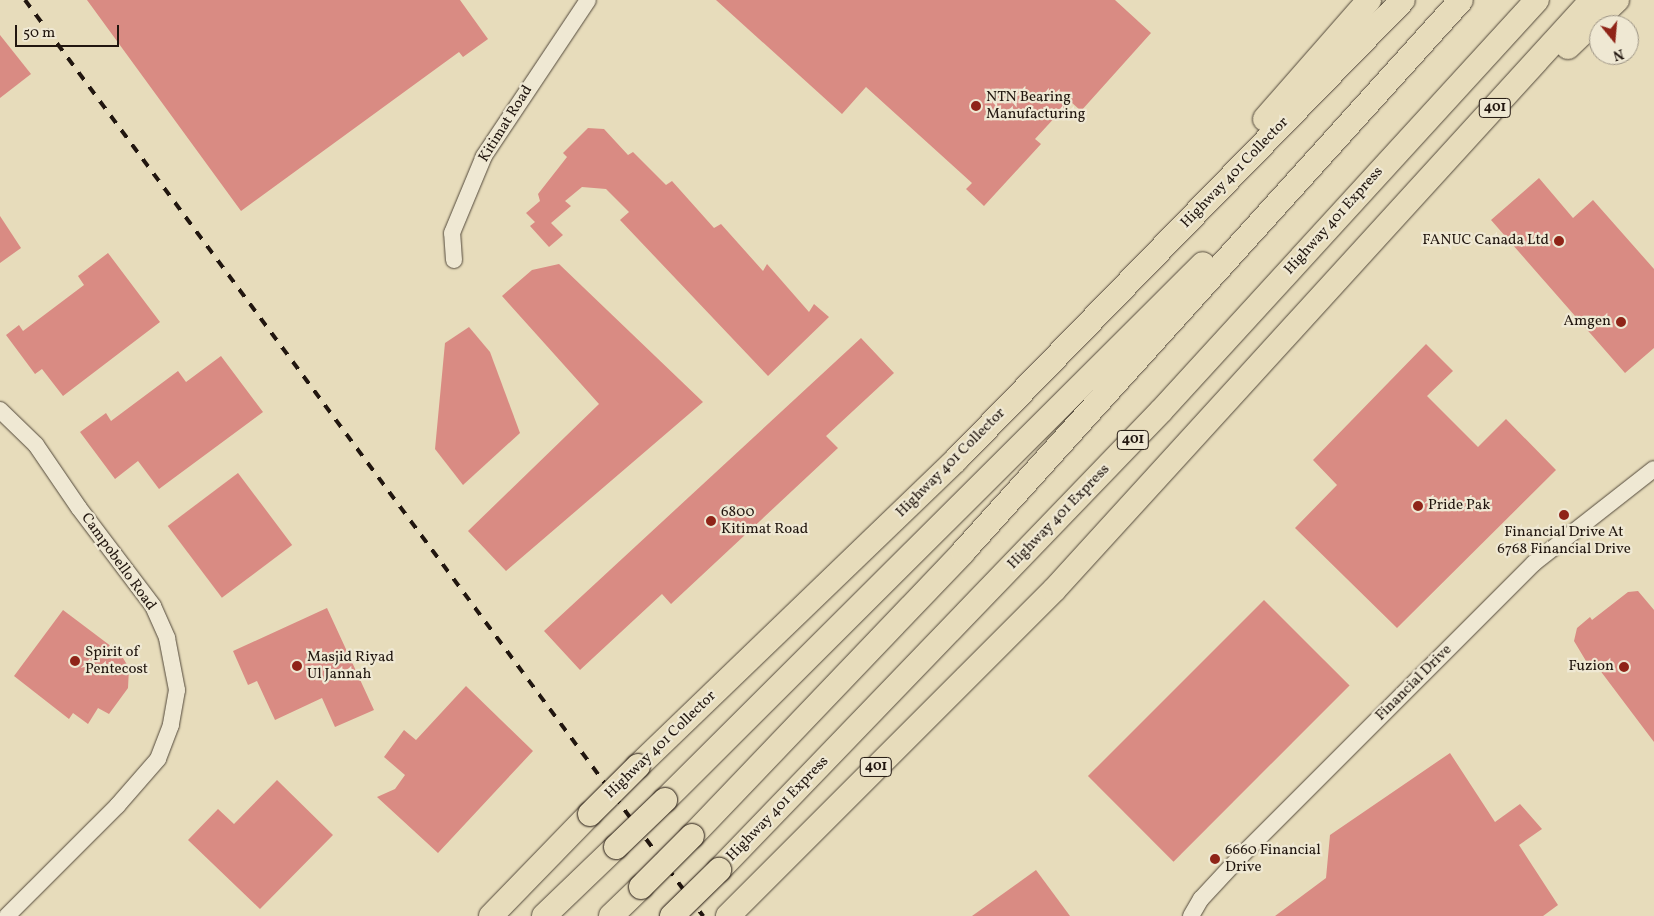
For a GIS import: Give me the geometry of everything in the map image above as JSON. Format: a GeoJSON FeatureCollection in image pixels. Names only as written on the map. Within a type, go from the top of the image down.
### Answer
{"type":"FeatureCollection","features":[{"type":"Feature","properties":{"kind":"highway"},"geometry":{"type":"LineString","coordinates":[[956,460],[1282,101],[1369,0]]}},
{"type":"Feature","properties":{"kind":"highway","name":"Highway 401 Collector"},"geometry":{"type":"LineString","coordinates":[[491,916],[638,766],[956,460],[1403,0]]}},
{"type":"Feature","properties":{"kind":"highway"},"geometry":{"type":"LineString","coordinates":[[611,916],[692,836],[970,545],[1461,0]]}},
{"type":"Feature","properties":{"kind":"highway","name":"Highway 401 Express"},"geometry":{"type":"LineString","coordinates":[[672,916],[719,870],[1161,411],[1537,0]]}},
{"type":"Feature","properties":{"kind":"highway","name":"401"},"geometry":{"type":"LineString","coordinates":[[734,910],[1054,590],[1398,216],[1592,0]]}},
{"type":"Feature","properties":{"kind":"highway"},"geometry":{"type":"LineString","coordinates":[[1398,216],[1617,0]]}},
{"type":"Feature","properties":{"kind":"highway"},"geometry":{"type":"LineString","coordinates":[[544,916],[665,800],[1382,86]]}},
{"type":"Feature","properties":{"kind":"street","name":"Kitimat Road"},"geometry":{"type":"LineString","coordinates":[[454,260],[452,233],[484,156],[588,0]]}},
{"type":"Feature","properties":{"kind":"street","name":"Campobello Road"},"geometry":{"type":"LineString","coordinates":[[0,410],[36,445],[78,508],[153,606],[166,638],[178,690],[171,725],[158,759],[117,806],[7,916]]}},
{"type":"Feature","properties":{"kind":"street","name":"Financial Drive"},"geometry":{"type":"LineString","coordinates":[[1192,916],[1201,899],[1241,856],[1527,570],[1609,502],[1654,469]]}},
{"type":"Feature","properties":{"kind":"building"},"geometry":{"type":"Polygon","coordinates":[[[87,0],[460,0],[488,39],[463,57],[459,52],[241,211],[87,0]]]}},
{"type":"Feature","properties":{"kind":"building","name":"NTN Bearing Manufacturing"},"geometry":{"type":"Polygon","coordinates":[[[716,0],[1115,0],[1151,33],[1081,111],[1070,101],[1035,139],[1041,144],[984,206],[966,189],[972,183],[866,87],[842,114],[716,0]]]}},
{"type":"Feature","properties":{"kind":"building"},"geometry":{"type":"Polygon","coordinates":[[[0,35],[31,74],[0,98],[0,35]]]}},
{"type":"Feature","properties":{"kind":"building"},"geometry":{"type":"Polygon","coordinates":[[[588,128],[604,129],[628,155],[633,152],[666,185],[672,181],[714,228],[721,224],[763,271],[767,264],[809,312],[814,304],[829,317],[768,376],[620,220],[629,212],[606,189],[582,187],[565,201],[571,206],[551,223],[563,235],[549,247],[530,226],[535,222],[526,213],[540,201],[538,194],[567,157],[563,153],[588,128]]]}},
{"type":"Feature","properties":{"kind":"building"},"geometry":{"type":"Polygon","coordinates":[[[1539,178],[1573,218],[1593,200],[1654,269],[1654,348],[1625,373],[1491,220],[1539,178]]]}},
{"type":"Feature","properties":{"kind":"building"},"geometry":{"type":"Polygon","coordinates":[[[0,216],[21,248],[0,263],[0,216]]]}},
{"type":"Feature","properties":{"kind":"building"},"geometry":{"type":"Polygon","coordinates":[[[108,253],[160,322],[63,396],[42,369],[35,374],[6,335],[19,325],[23,331],[84,285],[78,276],[108,253]]]}},
{"type":"Feature","properties":{"kind":"building"},"geometry":{"type":"Polygon","coordinates":[[[559,264],[703,402],[506,571],[468,531],[599,404],[502,296],[532,270],[559,264]]]}},
{"type":"Feature","properties":{"kind":"building"},"geometry":{"type":"Polygon","coordinates":[[[469,327],[490,352],[520,433],[463,485],[435,449],[445,343],[469,327]]]}},
{"type":"Feature","properties":{"kind":"building","name":"6800 Kitimat Road"},"geometry":{"type":"Polygon","coordinates":[[[861,338],[894,373],[826,436],[838,448],[671,604],[662,594],[580,670],[544,631],[861,338]]]}},
{"type":"Feature","properties":{"kind":"building","name":"Pride Pak"},"geometry":{"type":"Polygon","coordinates":[[[1426,344],[1453,371],[1427,396],[1478,447],[1506,419],[1556,470],[1397,628],[1295,528],[1337,485],[1313,460],[1426,344]]]}},
{"type":"Feature","properties":{"kind":"building"},"geometry":{"type":"Polygon","coordinates":[[[221,356],[263,412],[159,489],[138,461],[115,479],[80,432],[106,413],[111,421],[178,371],[186,382],[221,356]]]}},
{"type":"Feature","properties":{"kind":"building"},"geometry":{"type":"Polygon","coordinates":[[[238,473],[292,545],[222,598],[168,526],[238,473]]]}},
{"type":"Feature","properties":{"kind":"building","name":"Fuzion"},"geometry":{"type":"Polygon","coordinates":[[[1638,591],[1654,610],[1654,742],[1599,669],[1596,672],[1589,666],[1574,641],[1577,628],[1590,617],[1592,620],[1628,592],[1638,591]]]}},
{"type":"Feature","properties":{"kind":"building"},"geometry":{"type":"Polygon","coordinates":[[[1264,600],[1350,686],[1173,862],[1088,776],[1264,600]]]}},
{"type":"Feature","properties":{"kind":"building","name":"Masjid Riyad Ul Jannah"},"geometry":{"type":"Polygon","coordinates":[[[327,608],[374,710],[335,727],[322,698],[275,720],[257,681],[248,685],[233,651],[327,608]]]}},
{"type":"Feature","properties":{"kind":"building","name":"Spirit of Pentecost"},"geometry":{"type":"Polygon","coordinates":[[[63,610],[120,653],[129,668],[128,688],[109,714],[98,708],[88,724],[73,713],[69,719],[14,676],[63,610]]]}},
{"type":"Feature","properties":{"kind":"building"},"geometry":{"type":"Polygon","coordinates":[[[466,686],[533,751],[438,853],[377,797],[395,789],[405,775],[384,757],[404,730],[416,740],[466,686]]]}},
{"type":"Feature","properties":{"kind":"building"},"geometry":{"type":"Polygon","coordinates":[[[1450,753],[1495,822],[1520,804],[1542,829],[1519,845],[1558,905],[1543,916],[1275,916],[1326,878],[1330,835],[1450,753]]]}},
{"type":"Feature","properties":{"kind":"building"},"geometry":{"type":"Polygon","coordinates":[[[277,780],[333,835],[260,909],[188,840],[218,809],[234,824],[277,780]]]}},
{"type":"Feature","properties":{"kind":"building"},"geometry":{"type":"Polygon","coordinates":[[[1036,870],[1070,916],[972,916],[1036,870]]]}},
{"type":"Feature","properties":{"kind":"railway"},"geometry":{"type":"LineString","coordinates":[[25,0],[703,916]]}},
{"type":"Feature","properties":{"kind":"place","name":"NTN Bearing Manufacturing"},"geometry":{"type":"Point","coordinates":[976,106]}},
{"type":"Feature","properties":{"kind":"place","name":"FANUC Canada Ltd"},"geometry":{"type":"Point","coordinates":[1559,241]}},
{"type":"Feature","properties":{"kind":"place","name":"Amgen"},"geometry":{"type":"Point","coordinates":[1621,322]}},
{"type":"Feature","properties":{"kind":"place","name":"Pride Pak"},"geometry":{"type":"Point","coordinates":[1418,506]}},
{"type":"Feature","properties":{"kind":"place","name":"Financial Drive At 6768 Financial Drive"},"geometry":{"type":"Point","coordinates":[1564,515]}},
{"type":"Feature","properties":{"kind":"place","name":"6800 Kitimat Road"},"geometry":{"type":"Point","coordinates":[711,521]}},
{"type":"Feature","properties":{"kind":"place","name":"Spirit of Pentecost"},"geometry":{"type":"Point","coordinates":[75,661]}},
{"type":"Feature","properties":{"kind":"place","name":"Masjid Riyad Ul Jannah"},"geometry":{"type":"Point","coordinates":[297,666]}},
{"type":"Feature","properties":{"kind":"place","name":"Fuzion"},"geometry":{"type":"Point","coordinates":[1624,667]}},
{"type":"Feature","properties":{"kind":"place","name":"6660 Financial Drive"},"geometry":{"type":"Point","coordinates":[1215,859]}}]}
